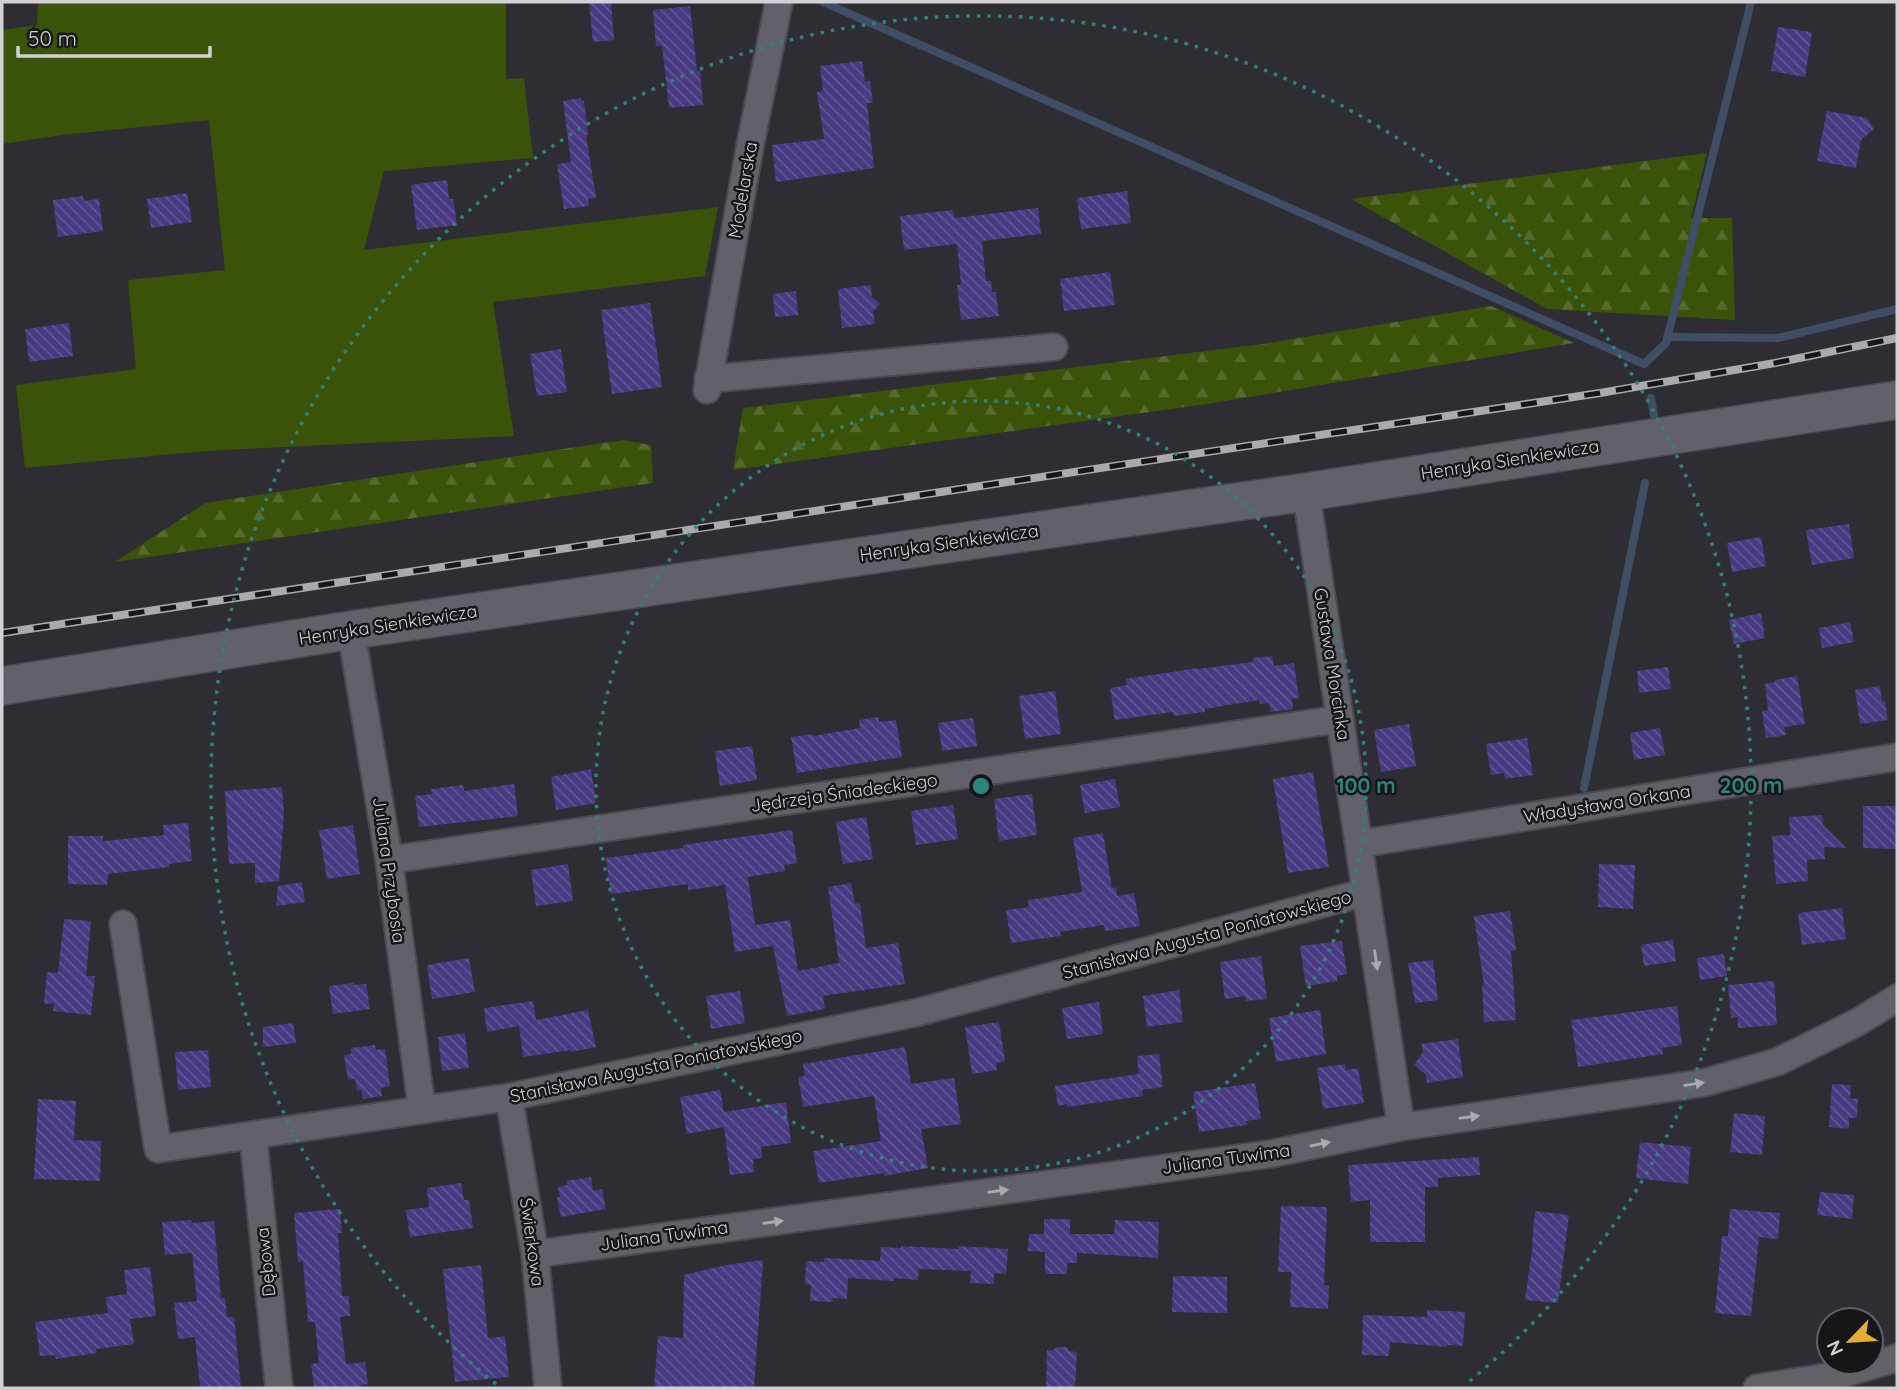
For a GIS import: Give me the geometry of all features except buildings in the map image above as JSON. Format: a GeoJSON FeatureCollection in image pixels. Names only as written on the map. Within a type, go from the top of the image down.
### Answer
{"type":"FeatureCollection","features":[{"type":"Feature","properties":{"kind":"main road","name":"Henryka Sienkiewicza"},"geometry":{"type":"LineString","coordinates":[[2,687],[351,630],[1306,492],[1897,400]]}},
{"type":"Feature","properties":{"kind":"street","name":"Modelarska"},"geometry":{"type":"LineString","coordinates":[[779,2],[750,146],[708,384],[1054,347]]}},
{"type":"Feature","properties":{"kind":"street","name":"Gustawa Morcinka"},"geometry":{"type":"LineString","coordinates":[[1306,492],[1401,1127]]}},
{"type":"Feature","properties":{"kind":"street","name":"Juliana Przybosia"},"geometry":{"type":"LineString","coordinates":[[351,630],[389,860],[422,1110]]}},
{"type":"Feature","properties":{"kind":"street","name":"Jędrzeja Śniadeckiego"},"geometry":{"type":"LineString","coordinates":[[389,860],[1340,719]]}},
{"type":"Feature","properties":{"kind":"street","name":"Władysława Orkana"},"geometry":{"type":"LineString","coordinates":[[1359,844],[1897,757]]}},
{"type":"Feature","properties":{"kind":"street","name":"Stanisława Augusta Poniatowskiego"},"geometry":{"type":"LineString","coordinates":[[123,924],[158,1149],[509,1097],[915,1013],[1366,892]]}},
{"type":"Feature","properties":{"kind":"street","name":"Juliana Tuwima"},"geometry":{"type":"LineString","coordinates":[[535,1254],[1270,1154],[1401,1127],[1703,1083],[1777,1062],[1858,1022],[1897,998]]}},
{"type":"Feature","properties":{"kind":"street","name":"Świerkowa"},"geometry":{"type":"LineString","coordinates":[[509,1097],[535,1254],[548,1388]]}},
{"type":"Feature","properties":{"kind":"street","name":"Dębowa"},"geometry":{"type":"LineString","coordinates":[[253,1135],[279,1388]]}},
{"type":"Feature","properties":{"kind":"street"},"geometry":{"type":"LineString","coordinates":[[1757,1388],[1839,1375],[1897,1358]]}},
{"type":"Feature","properties":{"kind":"green space"},"geometry":{"type":"Polygon","coordinates":[[[38,2],[506,2],[506,79],[524,78],[533,158],[384,171],[364,250],[718,207],[705,276],[493,302],[514,436],[205,451],[25,468],[16,385],[136,369],[128,280],[225,270],[209,120],[2,144],[2,30],[37,25],[38,2]]]}},
{"type":"Feature","properties":{"kind":"green space"},"geometry":{"type":"Polygon","coordinates":[[[1707,153],[1691,218],[1732,218],[1735,320],[1547,309],[1351,199],[1707,153]]]}},
{"type":"Feature","properties":{"kind":"green space"},"geometry":{"type":"Polygon","coordinates":[[[1491,306],[1574,343],[1207,404],[733,470],[743,408],[1263,344],[1491,306]]]}},
{"type":"Feature","properties":{"kind":"green space"},"geometry":{"type":"Polygon","coordinates":[[[623,440],[651,445],[653,483],[115,562],[205,503],[623,440]]]}},
{"type":"Feature","properties":{"kind":"waterway"},"geometry":{"type":"LineString","coordinates":[[823,2],[1644,364]]}},
{"type":"Feature","properties":{"kind":"waterway"},"geometry":{"type":"LineString","coordinates":[[1644,364],[1666,343],[1751,2]]}},
{"type":"Feature","properties":{"kind":"waterway"},"geometry":{"type":"LineString","coordinates":[[1667,337],[1778,338],[1897,309]]}},
{"type":"Feature","properties":{"kind":"waterway"},"geometry":{"type":"LineString","coordinates":[[1651,398],[1654,415]]}},
{"type":"Feature","properties":{"kind":"waterway"},"geometry":{"type":"LineString","coordinates":[[1584,788],[1645,483]]}},
{"type":"Feature","properties":{"kind":"railway"},"geometry":{"type":"LineString","coordinates":[[2,633],[1600,393],[1775,363],[1897,338]]}}]}
